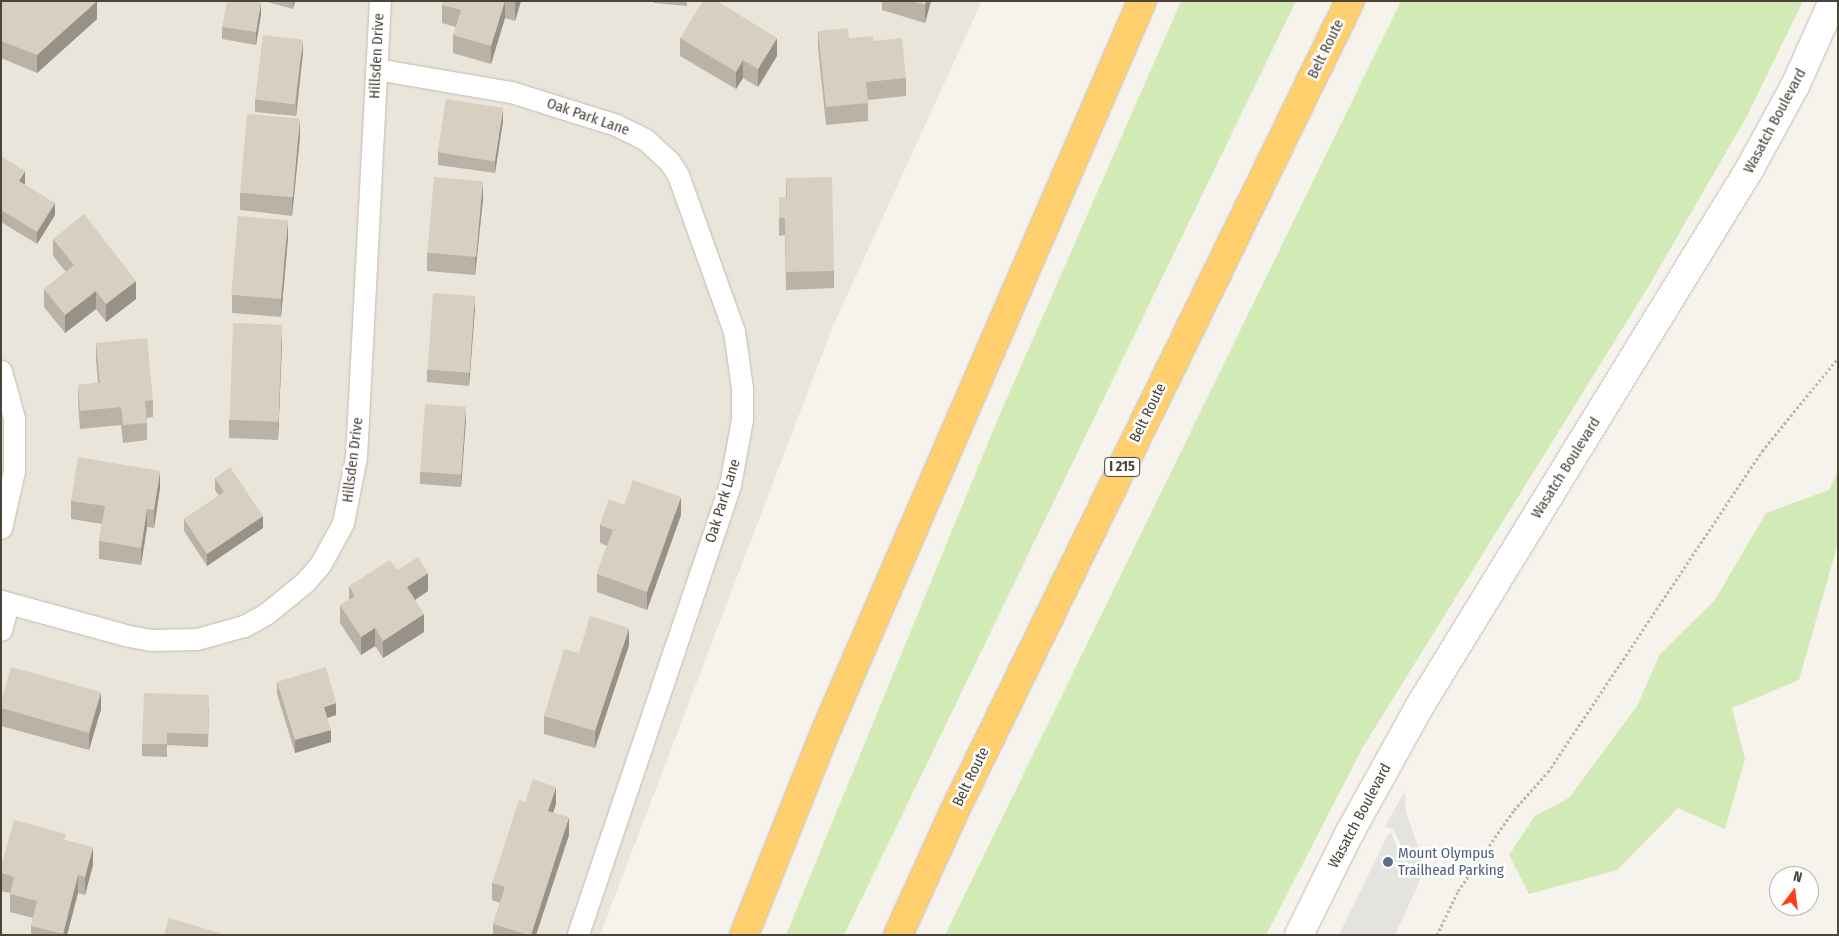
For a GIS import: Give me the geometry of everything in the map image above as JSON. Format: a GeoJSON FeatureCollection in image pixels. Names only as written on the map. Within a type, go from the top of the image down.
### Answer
{"type":"FeatureCollection","features":[{"type":"Feature","properties":{"kind":"highway"},"geometry":{"type":"LineString","coordinates":[[744,935],[827,728],[1142,1]]}},
{"type":"Feature","properties":{"kind":"highway","name":"Belt Route"},"geometry":{"type":"LineString","coordinates":[[898,935],[954,810],[1350,1]]}},
{"type":"Feature","properties":{"kind":"street","name":"Hillsden Drive"},"geometry":{"type":"LineString","coordinates":[[5,602],[129,636],[151,640],[197,639],[244,626],[267,613],[306,582],[320,565],[343,523],[356,457],[380,1]]}},
{"type":"Feature","properties":{"kind":"street","name":"Wasatch Boulevard"},"geometry":{"type":"LineString","coordinates":[[1299,935],[1350,832],[1421,704],[1749,170],[1795,86],[1833,1]]}},
{"type":"Feature","properties":{"kind":"street","name":"Oak Park Lane"},"geometry":{"type":"LineString","coordinates":[[376,69],[511,92],[616,125],[645,139],[669,161],[678,175],[734,331],[742,388],[742,419],[730,485],[578,935]]}},
{"type":"Feature","properties":{"kind":"street"},"geometry":{"type":"LineString","coordinates":[[1,371],[14,418],[14,471],[1,528]]}},
{"type":"Feature","properties":{"kind":"street"},"geometry":{"type":"LineString","coordinates":[[1,630],[5,602]]}},
{"type":"Feature","properties":{"kind":"path"},"geometry":{"type":"LineString","coordinates":[[1437,935],[1458,891],[1514,810],[1548,772],[1762,451],[1838,358]]}},
{"type":"Feature","properties":{"kind":"shaded area"},"geometry":{"type":"Polygon","coordinates":[[[1,1],[982,1],[833,326],[600,935],[1,935],[1,1]]]}},
{"type":"Feature","properties":{"kind":"shaded area","name":"Mount Olympus Trailhead Parking"},"geometry":{"type":"Polygon","coordinates":[[[1405,791],[1406,812],[1421,855],[1422,876],[1395,935],[1339,935],[1388,834],[1391,833],[1404,863],[1399,840],[1393,829],[1385,826],[1405,791]]]}},
{"type":"Feature","properties":{"kind":"green space"},"geometry":{"type":"Polygon","coordinates":[[[1181,1],[1296,1],[844,935],[786,935],[997,421],[1181,1]]]}},
{"type":"Feature","properties":{"kind":"green space"},"geometry":{"type":"Polygon","coordinates":[[[1401,1],[1803,1],[1747,116],[1647,289],[1363,747],[1266,935],[945,935],[1401,1]]]}},
{"type":"Feature","properties":{"kind":"green space"},"geometry":{"type":"Polygon","coordinates":[[[1838,471],[1838,543],[1799,680],[1732,708],[1745,759],[1725,829],[1678,808],[1617,870],[1529,894],[1509,855],[1535,816],[1569,798],[1637,706],[1660,654],[1715,600],[1766,513],[1829,490],[1838,471]]]}},
{"type":"Feature","properties":{"kind":"building"},"geometry":{"type":"Polygon","coordinates":[[[1,1],[97,1],[37,55],[1,41],[1,1]]]}},
{"type":"Feature","properties":{"kind":"building"},"geometry":{"type":"Polygon","coordinates":[[[227,1],[261,2],[256,32],[222,27],[227,1]]]}},
{"type":"Feature","properties":{"kind":"building"},"geometry":{"type":"Polygon","coordinates":[[[443,1],[505,1],[491,46],[453,35],[461,10],[442,5],[443,1]]]}},
{"type":"Feature","properties":{"kind":"building"},"geometry":{"type":"Polygon","coordinates":[[[703,1],[717,1],[777,38],[758,69],[743,60],[736,72],[680,38],[703,1]]]}},
{"type":"Feature","properties":{"kind":"building"},"geometry":{"type":"Polygon","coordinates":[[[912,1],[926,1],[925,5],[912,1]]]}},
{"type":"Feature","properties":{"kind":"building"},"geometry":{"type":"Polygon","coordinates":[[[848,28],[849,38],[873,36],[874,41],[902,38],[906,78],[866,82],[868,103],[826,107],[818,31],[848,28]]]}},
{"type":"Feature","properties":{"kind":"building"},"geometry":{"type":"Polygon","coordinates":[[[263,35],[303,40],[295,104],[255,100],[263,35]]]}},
{"type":"Feature","properties":{"kind":"building"},"geometry":{"type":"Polygon","coordinates":[[[446,99],[503,108],[495,161],[438,152],[446,99]]]}},
{"type":"Feature","properties":{"kind":"building"},"geometry":{"type":"Polygon","coordinates":[[[247,114],[300,119],[293,197],[240,193],[247,114]]]}},
{"type":"Feature","properties":{"kind":"building"},"geometry":{"type":"Polygon","coordinates":[[[1,156],[25,171],[19,181],[55,203],[37,232],[1,210],[1,156]]]}},
{"type":"Feature","properties":{"kind":"building"},"geometry":{"type":"Polygon","coordinates":[[[434,177],[483,181],[476,257],[427,253],[434,177]]]}},
{"type":"Feature","properties":{"kind":"building"},"geometry":{"type":"Polygon","coordinates":[[[832,177],[834,271],[786,272],[785,218],[779,218],[779,197],[787,197],[786,178],[832,177]]]}},
{"type":"Feature","properties":{"kind":"building"},"geometry":{"type":"Polygon","coordinates":[[[84,214],[136,281],[106,304],[96,291],[65,315],[44,289],[74,265],[53,239],[84,214]]]}},
{"type":"Feature","properties":{"kind":"building"},"geometry":{"type":"Polygon","coordinates":[[[238,216],[288,220],[281,299],[231,295],[238,216]]]}},
{"type":"Feature","properties":{"kind":"building"},"geometry":{"type":"Polygon","coordinates":[[[433,293],[475,296],[470,373],[428,370],[433,293]]]}},
{"type":"Feature","properties":{"kind":"building"},"geometry":{"type":"Polygon","coordinates":[[[233,323],[282,325],[279,422],[230,420],[233,323]]]}},
{"type":"Feature","properties":{"kind":"building"},"geometry":{"type":"Polygon","coordinates":[[[147,338],[153,400],[145,401],[147,423],[123,425],[121,407],[80,411],[78,385],[100,383],[96,343],[147,338]]]}},
{"type":"Feature","properties":{"kind":"building"},"geometry":{"type":"Polygon","coordinates":[[[425,404],[466,407],[461,475],[420,472],[425,404]]]}},
{"type":"Feature","properties":{"kind":"building"},"geometry":{"type":"Polygon","coordinates":[[[78,457],[160,471],[154,510],[147,509],[141,548],[99,541],[105,506],[71,501],[78,457]]]}},
{"type":"Feature","properties":{"kind":"building"},"geometry":{"type":"Polygon","coordinates":[[[230,467],[263,516],[207,554],[184,519],[224,492],[215,478],[230,467]]]}},
{"type":"Feature","properties":{"kind":"building"},"geometry":{"type":"Polygon","coordinates":[[[633,480],[681,497],[647,592],[597,574],[613,530],[600,525],[609,499],[624,505],[633,480]]]}},
{"type":"Feature","properties":{"kind":"building"},"geometry":{"type":"Polygon","coordinates":[[[418,557],[428,573],[407,587],[424,614],[383,641],[375,628],[361,637],[340,605],[355,596],[349,586],[390,560],[397,570],[418,557]]]}},
{"type":"Feature","properties":{"kind":"building"},"geometry":{"type":"Polygon","coordinates":[[[590,616],[629,628],[595,731],[544,716],[564,649],[579,653],[590,616]]]}},
{"type":"Feature","properties":{"kind":"building"},"geometry":{"type":"Polygon","coordinates":[[[11,667],[101,692],[89,733],[1,708],[11,667]]]}},
{"type":"Feature","properties":{"kind":"building"},"geometry":{"type":"Polygon","coordinates":[[[326,667],[336,703],[324,707],[331,730],[295,740],[277,682],[326,667]]]}},
{"type":"Feature","properties":{"kind":"building"},"geometry":{"type":"Polygon","coordinates":[[[144,693],[209,695],[208,734],[167,733],[167,744],[142,744],[144,693]]]}},
{"type":"Feature","properties":{"kind":"building"},"geometry":{"type":"Polygon","coordinates":[[[533,779],[556,787],[548,811],[569,817],[531,935],[528,935],[493,924],[505,887],[492,883],[519,800],[525,802],[533,779]]]}},
{"type":"Feature","properties":{"kind":"building"},"geometry":{"type":"Polygon","coordinates":[[[14,820],[66,834],[64,840],[93,847],[85,877],[78,875],[63,934],[31,926],[37,901],[10,894],[14,877],[1,873],[1,867],[14,820]]]}},
{"type":"Feature","properties":{"kind":"building"},"geometry":{"type":"Polygon","coordinates":[[[169,918],[227,935],[164,935],[169,918]]]}},
{"type":"Feature","properties":{"kind":"place","name":"Mount Olympus Trailhead Parking"},"geometry":{"type":"Point","coordinates":[1388,862]}}]}
